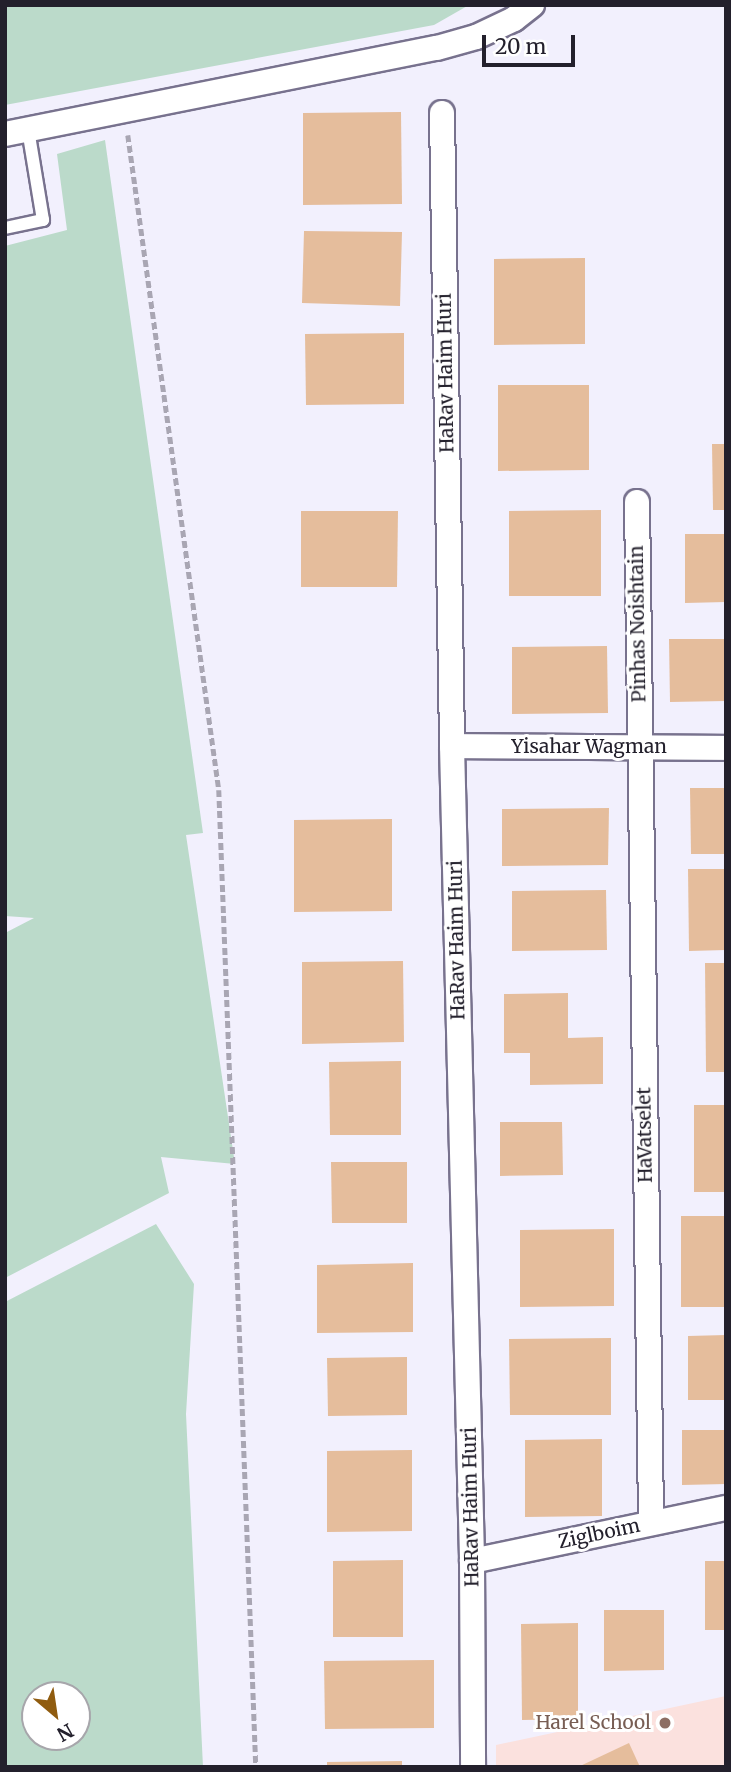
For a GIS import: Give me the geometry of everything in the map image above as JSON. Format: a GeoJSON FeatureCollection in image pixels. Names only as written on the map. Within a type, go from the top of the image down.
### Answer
{"type":"FeatureCollection","features":[{"type":"Feature","properties":{"kind":"street"},"geometry":{"type":"LineString","coordinates":[[17,132],[437,48],[476,37],[514,19],[532,5]]}},
{"type":"Feature","properties":{"kind":"street","name":"HaRav Haim Huri"},"geometry":{"type":"LineString","coordinates":[[442,113],[452,746],[472,1562],[473,1767]]}},
{"type":"Feature","properties":{"kind":"street","name":"Pinhas Noishtain"},"geometry":{"type":"LineString","coordinates":[[637,502],[639,747]]}},
{"type":"Feature","properties":{"kind":"street","name":"Yisahar Wagman"},"geometry":{"type":"LineString","coordinates":[[452,746],[726,748]]}},
{"type":"Feature","properties":{"kind":"street","name":"HaVatselet"},"geometry":{"type":"LineString","coordinates":[[639,747],[651,1523]]}},
{"type":"Feature","properties":{"kind":"street","name":"Ziglboim"},"geometry":{"type":"LineString","coordinates":[[472,1562],[726,1508]]}},
{"type":"Feature","properties":{"kind":"lane"},"geometry":{"type":"LineString","coordinates":[[5,228],[43,220],[17,132]]}},
{"type":"Feature","properties":{"kind":"path"},"geometry":{"type":"LineString","coordinates":[[125,110],[219,790],[256,1767]]}},
{"type":"Feature","properties":{"kind":"shaded area","name":"Harel School"},"geometry":{"type":"Polygon","coordinates":[[[726,1696],[726,1767],[496,1767],[496,1745],[726,1696]]]}},
{"type":"Feature","properties":{"kind":"green space"},"geometry":{"type":"Polygon","coordinates":[[[5,5],[469,5],[434,25],[5,105],[5,5]]]}},
{"type":"Feature","properties":{"kind":"green space"},"geometry":{"type":"Polygon","coordinates":[[[105,140],[203,833],[186,835],[235,1164],[161,1157],[169,1193],[5,1278],[5,933],[34,918],[5,916],[5,246],[67,230],[57,154],[105,140]]]}},
{"type":"Feature","properties":{"kind":"green space"},"geometry":{"type":"Polygon","coordinates":[[[156,1224],[194,1284],[186,1414],[203,1767],[5,1767],[5,1302],[156,1224]]]}},
{"type":"Feature","properties":{"kind":"building"},"geometry":{"type":"Polygon","coordinates":[[[401,112],[402,204],[303,205],[303,113],[401,112]]]}},
{"type":"Feature","properties":{"kind":"building"},"geometry":{"type":"Polygon","coordinates":[[[304,231],[402,232],[400,306],[302,303],[304,231]]]}},
{"type":"Feature","properties":{"kind":"building"},"geometry":{"type":"Polygon","coordinates":[[[585,258],[585,344],[494,345],[494,259],[585,258]]]}},
{"type":"Feature","properties":{"kind":"building"},"geometry":{"type":"Polygon","coordinates":[[[404,333],[404,404],[306,405],[305,334],[404,333]]]}},
{"type":"Feature","properties":{"kind":"building"},"geometry":{"type":"Polygon","coordinates":[[[498,385],[589,385],[589,470],[498,471],[498,385]]]}},
{"type":"Feature","properties":{"kind":"building"},"geometry":{"type":"Polygon","coordinates":[[[712,444],[726,444],[726,510],[713,510],[712,444]]]}},
{"type":"Feature","properties":{"kind":"building"},"geometry":{"type":"Polygon","coordinates":[[[601,510],[601,596],[509,596],[509,511],[601,510]]]}},
{"type":"Feature","properties":{"kind":"building"},"geometry":{"type":"Polygon","coordinates":[[[301,511],[398,511],[397,587],[301,587],[301,511]]]}},
{"type":"Feature","properties":{"kind":"building"},"geometry":{"type":"Polygon","coordinates":[[[685,534],[726,534],[726,602],[685,603],[685,534]]]}},
{"type":"Feature","properties":{"kind":"building"},"geometry":{"type":"Polygon","coordinates":[[[669,639],[726,639],[726,701],[670,702],[669,639]]]}},
{"type":"Feature","properties":{"kind":"building"},"geometry":{"type":"Polygon","coordinates":[[[607,646],[608,713],[512,714],[512,647],[607,646]]]}},
{"type":"Feature","properties":{"kind":"building"},"geometry":{"type":"Polygon","coordinates":[[[690,788],[726,788],[726,854],[691,854],[690,788]]]}},
{"type":"Feature","properties":{"kind":"building"},"geometry":{"type":"Polygon","coordinates":[[[609,808],[608,865],[502,866],[502,809],[609,808]]]}},
{"type":"Feature","properties":{"kind":"building"},"geometry":{"type":"Polygon","coordinates":[[[392,819],[392,911],[294,912],[294,820],[392,819]]]}},
{"type":"Feature","properties":{"kind":"building"},"geometry":{"type":"Polygon","coordinates":[[[688,869],[726,869],[726,950],[689,951],[688,869]]]}},
{"type":"Feature","properties":{"kind":"building"},"geometry":{"type":"Polygon","coordinates":[[[606,890],[607,950],[512,951],[512,891],[606,890]]]}},
{"type":"Feature","properties":{"kind":"building"},"geometry":{"type":"Polygon","coordinates":[[[403,961],[404,1042],[302,1044],[302,962],[403,961]]]}},
{"type":"Feature","properties":{"kind":"building"},"geometry":{"type":"Polygon","coordinates":[[[705,963],[726,963],[726,1072],[706,1072],[705,963]]]}},
{"type":"Feature","properties":{"kind":"building"},"geometry":{"type":"Polygon","coordinates":[[[568,993],[568,1038],[603,1037],[603,1084],[530,1085],[530,1053],[504,1053],[504,994],[568,993]]]}},
{"type":"Feature","properties":{"kind":"building"},"geometry":{"type":"Polygon","coordinates":[[[401,1061],[401,1135],[330,1135],[329,1062],[401,1061]]]}},
{"type":"Feature","properties":{"kind":"building"},"geometry":{"type":"Polygon","coordinates":[[[694,1105],[726,1105],[726,1192],[694,1192],[694,1105]]]}},
{"type":"Feature","properties":{"kind":"building"},"geometry":{"type":"Polygon","coordinates":[[[500,1122],[562,1122],[563,1175],[500,1176],[500,1122]]]}},
{"type":"Feature","properties":{"kind":"building"},"geometry":{"type":"Polygon","coordinates":[[[331,1162],[407,1162],[407,1223],[332,1223],[331,1162]]]}},
{"type":"Feature","properties":{"kind":"building"},"geometry":{"type":"Polygon","coordinates":[[[681,1216],[726,1216],[726,1307],[681,1307],[681,1216]]]}},
{"type":"Feature","properties":{"kind":"building"},"geometry":{"type":"Polygon","coordinates":[[[614,1229],[614,1306],[520,1307],[520,1230],[614,1229]]]}},
{"type":"Feature","properties":{"kind":"building"},"geometry":{"type":"Polygon","coordinates":[[[413,1263],[413,1332],[317,1333],[317,1265],[413,1263]]]}},
{"type":"Feature","properties":{"kind":"building"},"geometry":{"type":"Polygon","coordinates":[[[726,1335],[726,1400],[688,1400],[688,1336],[726,1335]]]}},
{"type":"Feature","properties":{"kind":"building"},"geometry":{"type":"Polygon","coordinates":[[[611,1338],[611,1415],[510,1415],[509,1339],[611,1338]]]}},
{"type":"Feature","properties":{"kind":"building"},"geometry":{"type":"Polygon","coordinates":[[[407,1357],[407,1415],[328,1416],[327,1358],[407,1357]]]}},
{"type":"Feature","properties":{"kind":"building"},"geometry":{"type":"Polygon","coordinates":[[[682,1430],[726,1430],[726,1484],[682,1485],[682,1430]]]}},
{"type":"Feature","properties":{"kind":"building"},"geometry":{"type":"Polygon","coordinates":[[[602,1439],[602,1516],[525,1517],[525,1440],[602,1439]]]}},
{"type":"Feature","properties":{"kind":"building"},"geometry":{"type":"Polygon","coordinates":[[[412,1450],[412,1531],[327,1532],[327,1451],[412,1450]]]}},
{"type":"Feature","properties":{"kind":"building"},"geometry":{"type":"Polygon","coordinates":[[[403,1560],[403,1637],[333,1637],[333,1561],[403,1560]]]}},
{"type":"Feature","properties":{"kind":"building"},"geometry":{"type":"Polygon","coordinates":[[[705,1561],[726,1561],[726,1630],[705,1630],[705,1561]]]}},
{"type":"Feature","properties":{"kind":"building"},"geometry":{"type":"Polygon","coordinates":[[[604,1610],[664,1610],[664,1670],[604,1671],[604,1610]]]}},
{"type":"Feature","properties":{"kind":"building"},"geometry":{"type":"Polygon","coordinates":[[[578,1623],[578,1719],[522,1720],[521,1624],[578,1623]]]}},
{"type":"Feature","properties":{"kind":"building"},"geometry":{"type":"Polygon","coordinates":[[[434,1660],[434,1728],[325,1729],[324,1661],[434,1660]]]}},
{"type":"Feature","properties":{"kind":"building"},"geometry":{"type":"Polygon","coordinates":[[[629,1743],[640,1767],[578,1767],[629,1743]]]}},
{"type":"Feature","properties":{"kind":"building"},"geometry":{"type":"Polygon","coordinates":[[[402,1761],[402,1767],[327,1767],[327,1762],[402,1761]]]}},
{"type":"Feature","properties":{"kind":"place","name":"Harel School"},"geometry":{"type":"Point","coordinates":[665,1723]}}]}
